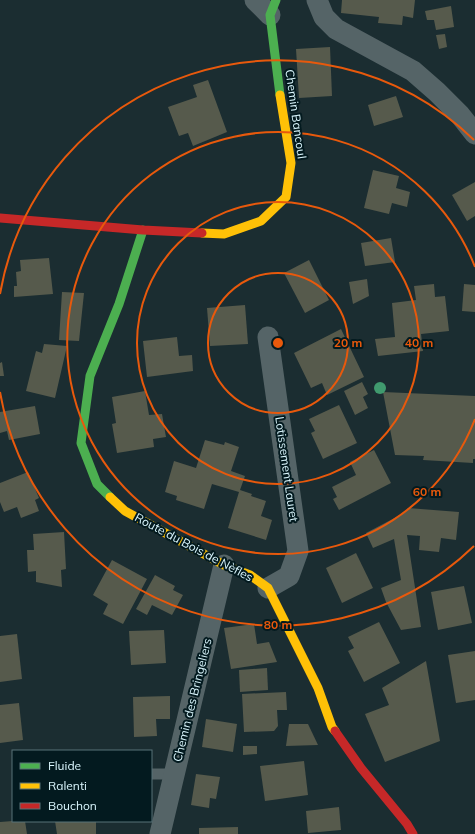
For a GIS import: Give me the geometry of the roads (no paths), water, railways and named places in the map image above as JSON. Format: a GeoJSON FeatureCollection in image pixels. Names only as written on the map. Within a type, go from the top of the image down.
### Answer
{"type":"FeatureCollection","features":[{"type":"Feature","properties":{"kind":"street"},"geometry":{"type":"LineString","coordinates":[[255,0],[273,7]]}},
{"type":"Feature","properties":{"kind":"street"},"geometry":{"type":"LineString","coordinates":[[317,0],[324,17],[336,30],[413,71],[460,115],[475,134]]}},
{"type":"Feature","properties":{"kind":"street","name":"Chemin Bancoul"},"geometry":{"type":"LineString","coordinates":[[143,230],[224,234],[261,222],[286,198],[292,163],[282,108],[273,7]]}},
{"type":"Feature","properties":{"kind":"street"},"geometry":{"type":"LineString","coordinates":[[0,218],[143,230]]}},
{"type":"Feature","properties":{"kind":"street","name":"Route du Bois de Nèfles"},"geometry":{"type":"LineString","coordinates":[[143,230],[119,304],[90,376],[82,443],[97,484],[125,511],[182,541],[224,566],[250,575],[268,588],[318,688],[332,727],[407,831]]}},
{"type":"Feature","properties":{"kind":"street","name":"Lotissement Lauret"},"geometry":{"type":"LineString","coordinates":[[268,337],[298,551],[289,576],[268,588]]}},
{"type":"Feature","properties":{"kind":"street","name":"Chemin des Bringeliers"},"geometry":{"type":"LineString","coordinates":[[160,834],[224,566]]}},
{"type":"Feature","properties":{"kind":"lane"},"geometry":{"type":"LineString","coordinates":[[152,774],[174,774]]}}]}
